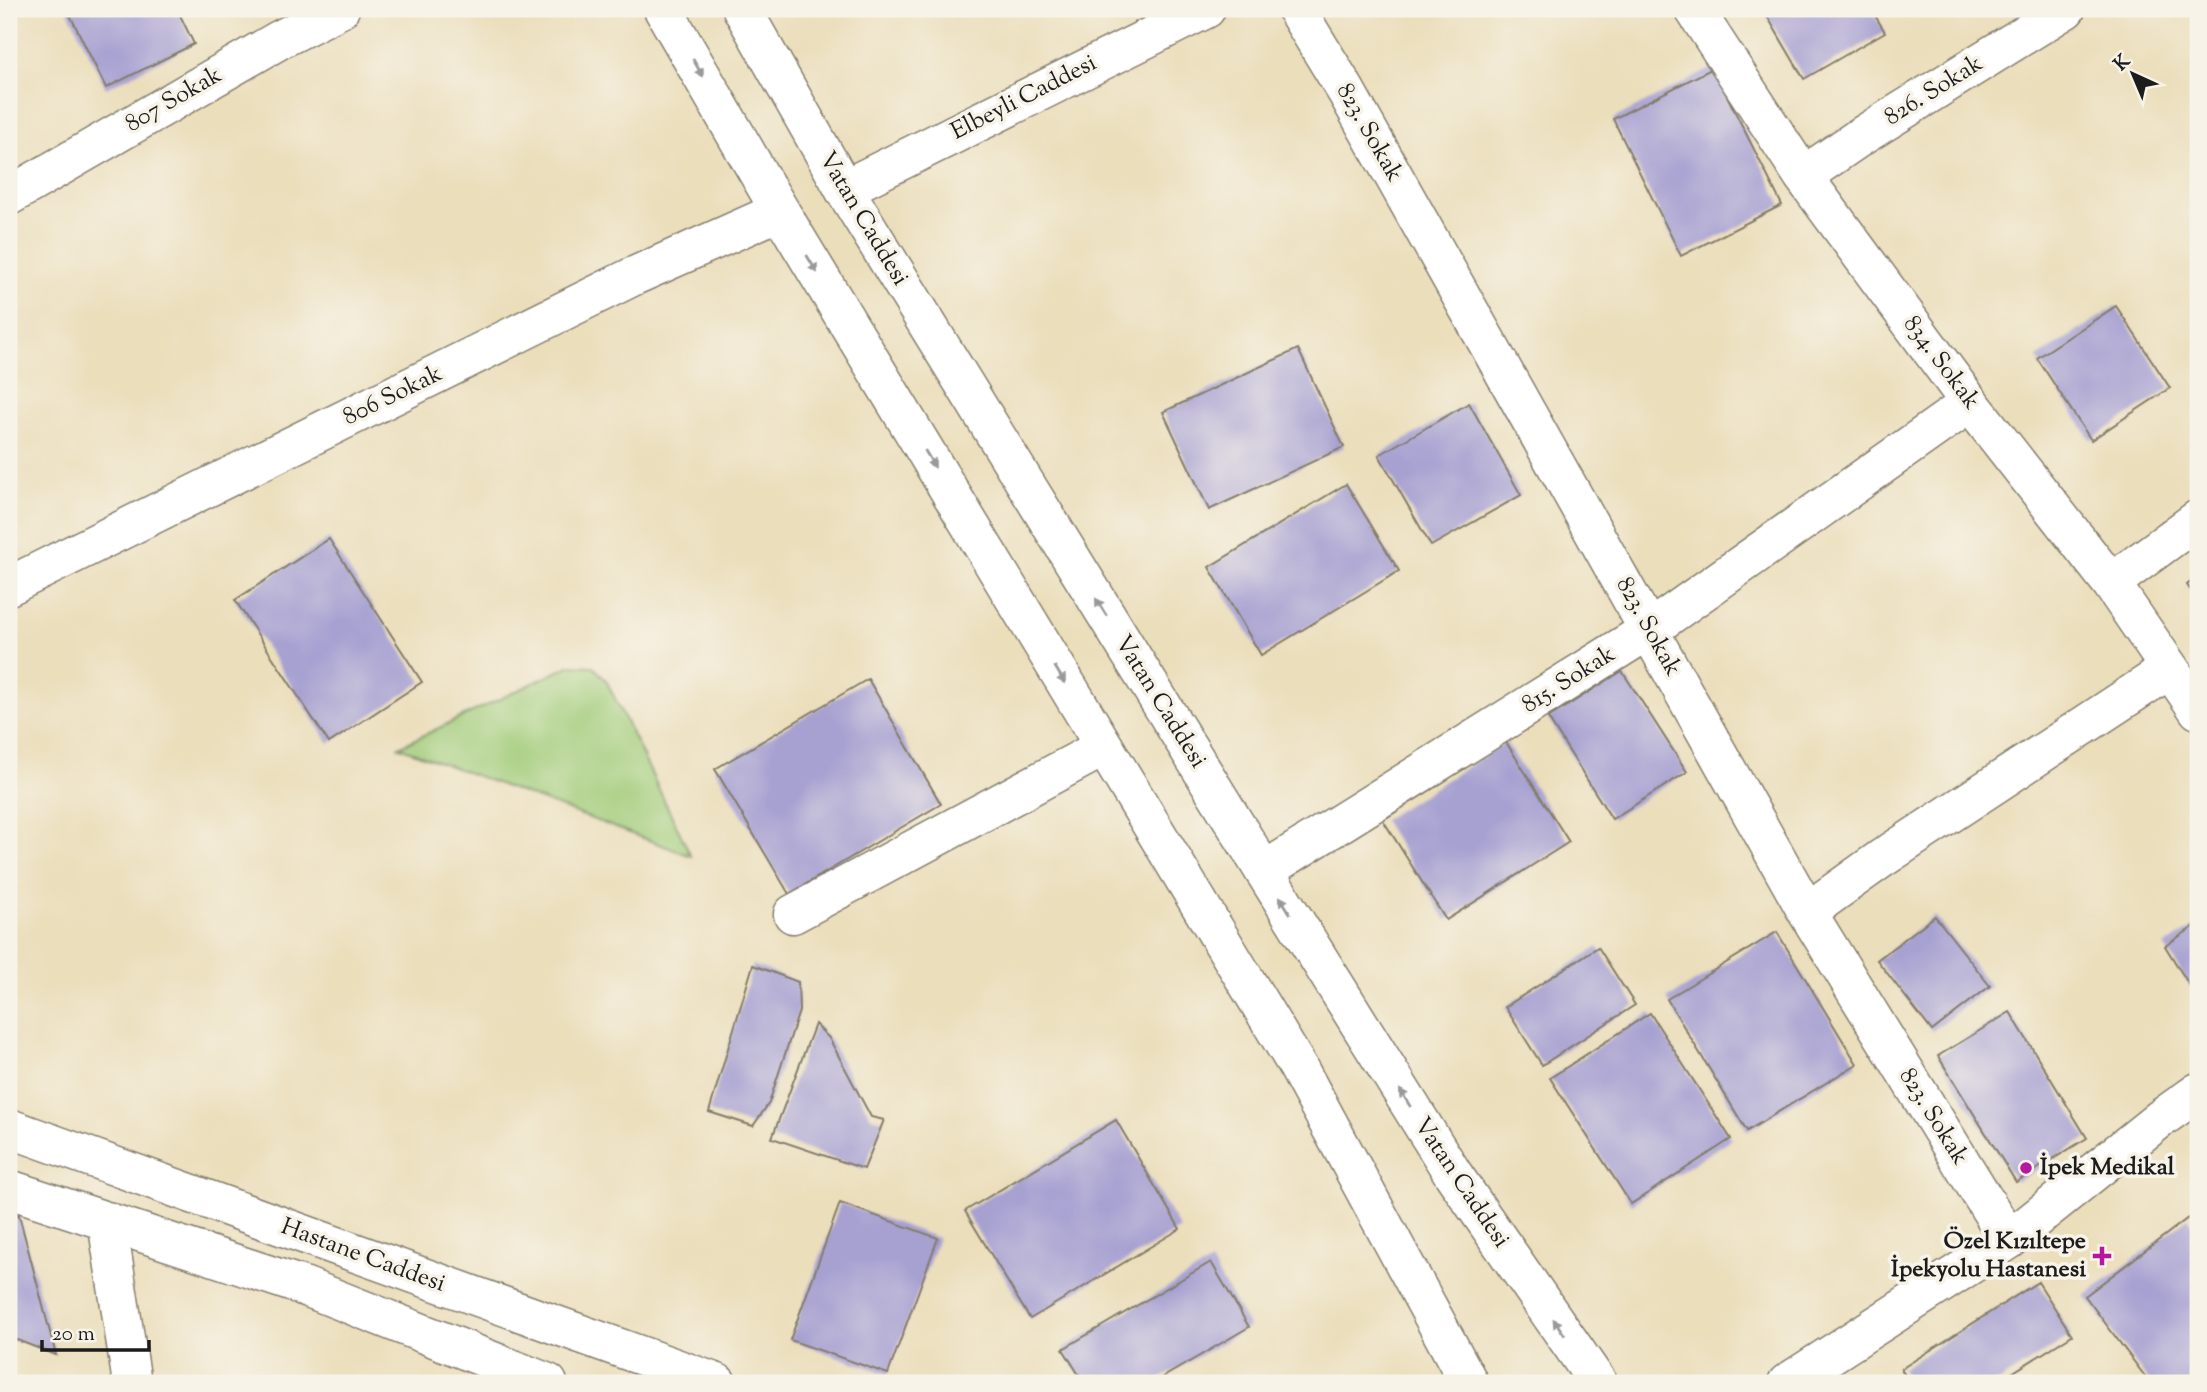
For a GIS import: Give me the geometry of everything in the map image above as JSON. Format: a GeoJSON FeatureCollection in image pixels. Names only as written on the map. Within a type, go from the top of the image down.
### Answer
{"type":"FeatureCollection","features":[{"type":"Feature","properties":{"kind":"main road","name":"807 Sokak"},"geometry":{"type":"LineString","coordinates":[[9,196],[279,40],[340,9]]}},
{"type":"Feature","properties":{"kind":"main road"},"geometry":{"type":"LineString","coordinates":[[663,9],[780,211],[1298,1067],[1469,1383]]}},
{"type":"Feature","properties":{"kind":"main road","name":"Vatan Caddesi"},"geometry":{"type":"LineString","coordinates":[[742,9],[844,189],[1264,871],[1453,1174],[1598,1383]]}},
{"type":"Feature","properties":{"kind":"main road","name":"Elbeyli Caddesi"},"geometry":{"type":"LineString","coordinates":[[844,189],[1206,9]]}},
{"type":"Feature","properties":{"kind":"main road","name":"823. Sokak"},"geometry":{"type":"LineString","coordinates":[[1296,9],[1346,91],[1807,912],[2008,1240]]}},
{"type":"Feature","properties":{"kind":"main road","name":"834. Sokak"},"geometry":{"type":"LineString","coordinates":[[1694,9],[1803,176],[1970,403],[2111,583],[2198,710]]}},
{"type":"Feature","properties":{"kind":"main road","name":"826. Sokak"},"geometry":{"type":"LineString","coordinates":[[1803,176],[1860,137],[2066,9]]}},
{"type":"Feature","properties":{"kind":"main road","name":"806 Sokak"},"geometry":{"type":"LineString","coordinates":[[9,586],[621,282],[780,211]]}},
{"type":"Feature","properties":{"kind":"main road","name":"815. Sokak"},"geometry":{"type":"LineString","coordinates":[[1264,871],[1649,630],[1970,403]]}},
{"type":"Feature","properties":{"kind":"main road"},"geometry":{"type":"LineString","coordinates":[[2111,583],[2198,519]]}},
{"type":"Feature","properties":{"kind":"main road"},"geometry":{"type":"LineString","coordinates":[[1807,912],[1881,859],[2170,669]]}},
{"type":"Feature","properties":{"kind":"main road"},"geometry":{"type":"LineString","coordinates":[[793,914],[1104,747]]}},
{"type":"Feature","properties":{"kind":"main road"},"geometry":{"type":"LineString","coordinates":[[1787,1383],[2008,1240],[2198,1092]]}},
{"type":"Feature","properties":{"kind":"main road","name":"Hastane Caddesi"},"geometry":{"type":"LineString","coordinates":[[9,1128],[707,1381]]}},
{"type":"Feature","properties":{"kind":"main road"},"geometry":{"type":"LineString","coordinates":[[9,1189],[306,1287],[548,1383]]}},
{"type":"Feature","properties":{"kind":"main road"},"geometry":{"type":"LineString","coordinates":[[107,1221],[132,1383]]}},
{"type":"Feature","properties":{"kind":"green space"},"geometry":{"type":"Polygon","coordinates":[[[571,665],[593,666],[606,680],[691,856],[399,747],[571,665]]]}},
{"type":"Feature","properties":{"kind":"building"},"geometry":{"type":"Polygon","coordinates":[[[67,9],[177,9],[194,44],[106,88],[67,9]]]}},
{"type":"Feature","properties":{"kind":"building"},"geometry":{"type":"Polygon","coordinates":[[[1763,9],[1871,9],[1885,32],[1804,79],[1763,9]]]}},
{"type":"Feature","properties":{"kind":"building"},"geometry":{"type":"Polygon","coordinates":[[[1713,68],[1782,205],[1681,256],[1613,119],[1713,68]]]}},
{"type":"Feature","properties":{"kind":"building"},"geometry":{"type":"Polygon","coordinates":[[[2116,306],[2170,388],[2091,440],[2037,358],[2116,306]]]}},
{"type":"Feature","properties":{"kind":"building"},"geometry":{"type":"Polygon","coordinates":[[[1298,349],[1344,447],[1209,510],[1163,412],[1298,349]]]}},
{"type":"Feature","properties":{"kind":"building"},"geometry":{"type":"Polygon","coordinates":[[[1469,403],[1521,495],[1431,546],[1379,455],[1469,403]]]}},
{"type":"Feature","properties":{"kind":"building"},"geometry":{"type":"Polygon","coordinates":[[[1346,484],[1399,571],[1261,655],[1209,567],[1346,484]]]}},
{"type":"Feature","properties":{"kind":"building"},"geometry":{"type":"Polygon","coordinates":[[[329,539],[422,682],[329,743],[235,600],[329,539]]]}},
{"type":"Feature","properties":{"kind":"building"},"geometry":{"type":"Polygon","coordinates":[[[2198,576],[2198,600],[2187,585],[2198,576]]]}},
{"type":"Feature","properties":{"kind":"building"},"geometry":{"type":"Polygon","coordinates":[[[1622,671],[1687,772],[1612,819],[1548,718],[1622,671]]]}},
{"type":"Feature","properties":{"kind":"building"},"geometry":{"type":"Polygon","coordinates":[[[868,679],[941,804],[789,894],[715,769],[868,679]]]}},
{"type":"Feature","properties":{"kind":"building"},"geometry":{"type":"Polygon","coordinates":[[[1506,742],[1569,842],[1446,920],[1383,820],[1506,742]]]}},
{"type":"Feature","properties":{"kind":"building"},"geometry":{"type":"Polygon","coordinates":[[[1935,916],[1990,986],[1932,1031],[1877,960],[1935,916]]]}},
{"type":"Feature","properties":{"kind":"building"},"geometry":{"type":"Polygon","coordinates":[[[2198,924],[2198,999],[2165,946],[2198,924]]]}},
{"type":"Feature","properties":{"kind":"building"},"geometry":{"type":"Polygon","coordinates":[[[1777,932],[1857,1064],[1747,1131],[1667,999],[1777,932]]]}},
{"type":"Feature","properties":{"kind":"building"},"geometry":{"type":"Polygon","coordinates":[[[1598,947],[1635,1005],[1542,1065],[1505,1007],[1598,947]]]}},
{"type":"Feature","properties":{"kind":"building"},"geometry":{"type":"Polygon","coordinates":[[[753,965],[798,982],[799,1011],[769,1103],[753,1126],[709,1112],[753,965]]]}},
{"type":"Feature","properties":{"kind":"building"},"geometry":{"type":"Polygon","coordinates":[[[2010,1012],[2087,1138],[2016,1182],[1938,1056],[2010,1012]]]}},
{"type":"Feature","properties":{"kind":"building"},"geometry":{"type":"Polygon","coordinates":[[[1650,1013],[1731,1139],[1631,1204],[1550,1078],[1650,1013]]]}},
{"type":"Feature","properties":{"kind":"building"},"geometry":{"type":"Polygon","coordinates":[[[815,1024],[829,1038],[871,1117],[884,1120],[864,1169],[772,1138],[815,1024]]]}},
{"type":"Feature","properties":{"kind":"building"},"geometry":{"type":"Polygon","coordinates":[[[1116,1120],[1180,1229],[1030,1319],[965,1211],[1116,1120]]]}},
{"type":"Feature","properties":{"kind":"building"},"geometry":{"type":"Polygon","coordinates":[[[840,1203],[938,1238],[888,1374],[790,1340],[840,1203]]]}},
{"type":"Feature","properties":{"kind":"building"},"geometry":{"type":"Polygon","coordinates":[[[9,1211],[19,1215],[56,1355],[9,1337],[9,1211]]]}},
{"type":"Feature","properties":{"kind":"building"},"geometry":{"type":"Polygon","coordinates":[[[2188,1218],[2198,1232],[2198,1383],[2150,1383],[2085,1296],[2188,1218]]]}},
{"type":"Feature","properties":{"kind":"building"},"geometry":{"type":"Polygon","coordinates":[[[1211,1262],[1249,1327],[1153,1383],[1084,1383],[1063,1349],[1211,1262]]]}},
{"type":"Feature","properties":{"kind":"building"},"geometry":{"type":"Polygon","coordinates":[[[2038,1282],[2072,1335],[1996,1383],[1910,1383],[1901,1369],[2038,1282]]]}},
{"type":"Feature","properties":{"kind":"place","name":"İpek Medikal"},"geometry":{"type":"Point","coordinates":[2026,1168]}},
{"type":"Feature","properties":{"kind":"place","name":"Özel Kızıltepe İpekyolu Hastanesi"},"geometry":{"type":"Point","coordinates":[2102,1256]}}]}
